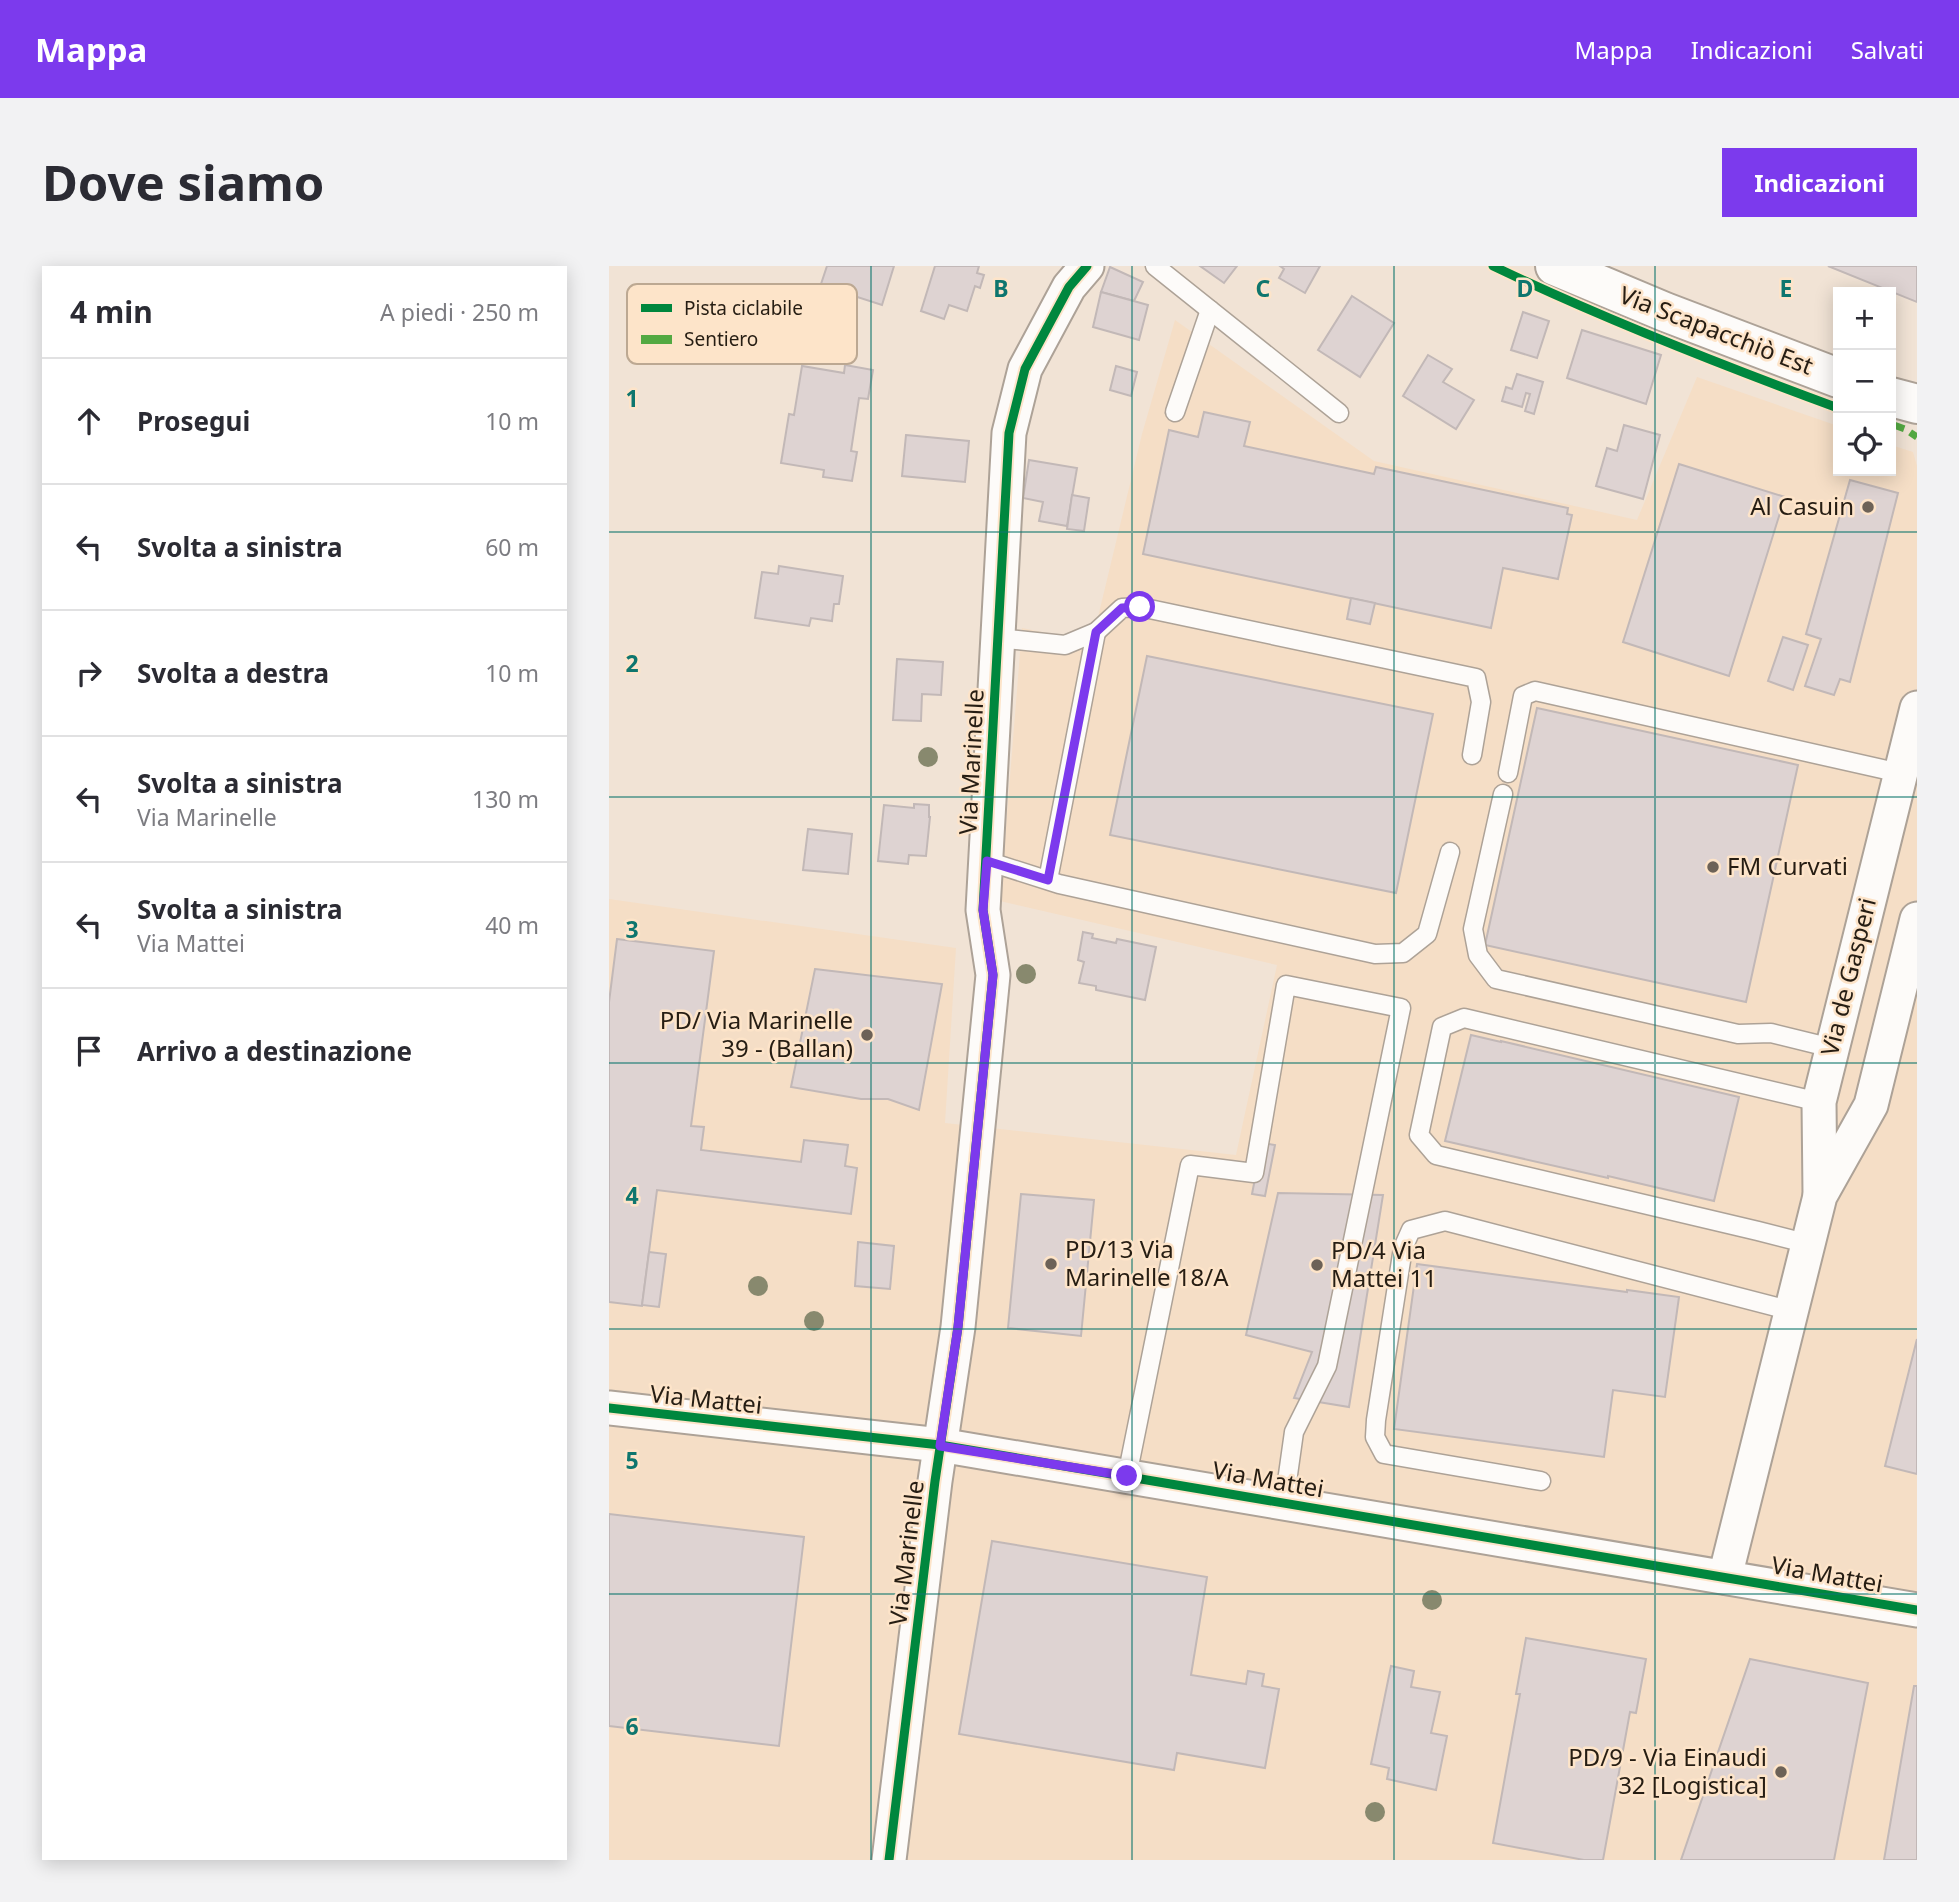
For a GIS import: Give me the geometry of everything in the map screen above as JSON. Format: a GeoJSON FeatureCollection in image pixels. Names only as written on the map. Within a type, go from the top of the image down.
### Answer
{"type":"FeatureCollection","features":[{"type":"Feature","properties":{"kind":"main road","name":"Via Scapacchiò Est"},"geometry":{"type":"LineString","coordinates":[[1555,266],[1665,312],[1833,376]]}},
{"type":"Feature","properties":{"kind":"street","name":"Via Marinelle"},"geometry":{"type":"LineString","coordinates":[[888,1860],[940,1446],[958,1327],[993,975],[983,910],[1009,433],[1025,369],[1069,287],[1087,266]]}},
{"type":"Feature","properties":{"kind":"street","name":"Via de Gasperi"},"geometry":{"type":"LineString","coordinates":[[1725,1577],[1820,1196],[1819,1102],[1907,766],[1917,708]]}},
{"type":"Feature","properties":{"kind":"street","name":"Via de Gasperi"},"geometry":{"type":"LineString","coordinates":[[1820,1196],[1871,1105],[1917,919]]}},
{"type":"Feature","properties":{"kind":"street","name":"Via Mattei"},"geometry":{"type":"LineString","coordinates":[[609,1408],[940,1446],[1917,1611]]}},
{"type":"Feature","properties":{"kind":"lane"},"geometry":{"type":"LineString","coordinates":[[1155,266],[1339,414]]}},
{"type":"Feature","properties":{"kind":"lane"},"geometry":{"type":"LineString","coordinates":[[1175,412],[1210,310]]}},
{"type":"Feature","properties":{"kind":"lane"},"geometry":{"type":"LineString","coordinates":[[998,638],[1065,645],[1096,632],[1122,608],[1140,607],[1476,678],[1482,702],[1472,755]]}},
{"type":"Feature","properties":{"kind":"lane"},"geometry":{"type":"LineString","coordinates":[[1048,880],[1096,632]]}},
{"type":"Feature","properties":{"kind":"lane"},"geometry":{"type":"LineString","coordinates":[[1508,772],[1523,696],[1535,691],[1907,766]]}},
{"type":"Feature","properties":{"kind":"lane"},"geometry":{"type":"LineString","coordinates":[[1503,794],[1472,929],[1479,956],[1496,979],[1738,1034],[1771,1033],[1832,1048]]}},
{"type":"Feature","properties":{"kind":"lane"},"geometry":{"type":"LineString","coordinates":[[987,861],[1048,880],[1375,954],[1403,953],[1427,934],[1450,852]]}},
{"type":"Feature","properties":{"kind":"lane"},"geometry":{"type":"LineString","coordinates":[[1127,1476],[1190,1165],[1254,1173],[1286,985],[1401,1008],[1327,1366],[1294,1432],[1284,1503]]}},
{"type":"Feature","properties":{"kind":"lane"},"geometry":{"type":"LineString","coordinates":[[1809,1244],[1436,1155],[1419,1135],[1441,1027],[1464,1018],[1819,1102]]}},
{"type":"Feature","properties":{"kind":"lane"},"geometry":{"type":"LineString","coordinates":[[1541,1481],[1384,1454],[1375,1437],[1403,1248],[1411,1230],[1445,1221],[1792,1311]]}},
{"type":"Feature","properties":{"kind":"shaded area"},"geometry":{"type":"Polygon","coordinates":[[[1175,320],[1374,461],[1637,520],[1697,377],[1833,424],[1833,476],[1896,476],[1896,447],[1913,452],[1917,466],[1917,1860],[609,1860],[609,899],[956,948],[945,1123],[1236,1155],[1277,965],[1000,901],[1022,628],[1092,642],[1142,434],[1175,320]]]}},
{"type":"Feature","properties":{"kind":"building"},"geometry":{"type":"Polygon","coordinates":[[[827,266],[894,266],[882,305],[857,297],[857,284],[821,284],[827,266]]]}},
{"type":"Feature","properties":{"kind":"building"},"geometry":{"type":"Polygon","coordinates":[[[935,266],[979,266],[977,273],[984,275],[980,288],[975,286],[967,311],[949,305],[944,319],[921,311],[935,266]]]}},
{"type":"Feature","properties":{"kind":"building"},"geometry":{"type":"Polygon","coordinates":[[[1200,266],[1237,266],[1224,283],[1200,266]]]}},
{"type":"Feature","properties":{"kind":"building"},"geometry":{"type":"Polygon","coordinates":[[[1280,266],[1320,266],[1305,293],[1279,278],[1284,269],[1280,266]]]}},
{"type":"Feature","properties":{"kind":"building"},"geometry":{"type":"Polygon","coordinates":[[[1828,266],[1917,266],[1917,302],[1896,294],[1896,287],[1880,287],[1828,266]]]}},
{"type":"Feature","properties":{"kind":"building"},"geometry":{"type":"Polygon","coordinates":[[[1110,267],[1143,282],[1134,301],[1101,292],[1110,267]]]}},
{"type":"Feature","properties":{"kind":"building"},"geometry":{"type":"Polygon","coordinates":[[[1101,292],[1148,305],[1139,340],[1093,327],[1101,292]]]}},
{"type":"Feature","properties":{"kind":"building"},"geometry":{"type":"Polygon","coordinates":[[[1352,296],[1394,323],[1360,377],[1318,350],[1352,296]]]}},
{"type":"Feature","properties":{"kind":"building"},"geometry":{"type":"Polygon","coordinates":[[[1523,312],[1549,321],[1537,358],[1511,350],[1523,312]]]}},
{"type":"Feature","properties":{"kind":"building"},"geometry":{"type":"Polygon","coordinates":[[[1582,330],[1661,355],[1646,404],[1567,378],[1582,330]]]}},
{"type":"Feature","properties":{"kind":"building"},"geometry":{"type":"Polygon","coordinates":[[[1428,355],[1452,369],[1443,382],[1474,400],[1456,429],[1403,396],[1428,355]]]}},
{"type":"Feature","properties":{"kind":"building"},"geometry":{"type":"Polygon","coordinates":[[[845,365],[873,370],[868,399],[859,398],[851,451],[857,452],[852,481],[823,477],[824,470],[781,463],[789,414],[794,415],[802,366],[844,373],[845,365]]]}},
{"type":"Feature","properties":{"kind":"building"},"geometry":{"type":"Polygon","coordinates":[[[1116,366],[1137,372],[1131,396],[1110,390],[1116,366]]]}},
{"type":"Feature","properties":{"kind":"building"},"geometry":{"type":"Polygon","coordinates":[[[1517,374],[1543,382],[1534,414],[1525,411],[1530,394],[1526,393],[1522,407],[1502,401],[1506,387],[1512,389],[1517,374]]]}},
{"type":"Feature","properties":{"kind":"building"},"geometry":{"type":"Polygon","coordinates":[[[1204,412],[1250,422],[1244,446],[1374,474],[1376,467],[1568,508],[1567,514],[1572,515],[1558,579],[1503,568],[1491,628],[1143,554],[1169,430],[1198,437],[1204,412]]]}},
{"type":"Feature","properties":{"kind":"building"},"geometry":{"type":"Polygon","coordinates":[[[1624,425],[1660,435],[1643,499],[1596,486],[1607,448],[1617,451],[1624,425]]]}},
{"type":"Feature","properties":{"kind":"building"},"geometry":{"type":"Polygon","coordinates":[[[906,435],[969,441],[965,482],[902,476],[906,435]]]}},
{"type":"Feature","properties":{"kind":"building"},"geometry":{"type":"Polygon","coordinates":[[[1029,460],[1077,468],[1067,526],[1039,521],[1043,502],[1023,498],[1029,460]]]}},
{"type":"Feature","properties":{"kind":"building"},"geometry":{"type":"Polygon","coordinates":[[[1679,464],[1785,497],[1729,676],[1623,642],[1679,464]]]}},
{"type":"Feature","properties":{"kind":"building"},"geometry":{"type":"Polygon","coordinates":[[[1850,480],[1898,493],[1850,682],[1840,679],[1834,695],[1805,686],[1821,639],[1806,634],[1850,480]]]}},
{"type":"Feature","properties":{"kind":"building"},"geometry":{"type":"Polygon","coordinates":[[[1072,495],[1089,498],[1084,531],[1067,529],[1072,495]]]}},
{"type":"Feature","properties":{"kind":"building"},"geometry":{"type":"Polygon","coordinates":[[[779,566],[843,576],[839,604],[834,604],[832,621],[811,618],[809,626],[755,618],[762,572],[778,574],[779,566]]]}},
{"type":"Feature","properties":{"kind":"building"},"geometry":{"type":"Polygon","coordinates":[[[1351,598],[1375,603],[1370,624],[1347,619],[1351,598]]]}},
{"type":"Feature","properties":{"kind":"building"},"geometry":{"type":"Polygon","coordinates":[[[1783,637],[1808,645],[1793,690],[1768,681],[1783,637]]]}},
{"type":"Feature","properties":{"kind":"building"},"geometry":{"type":"Polygon","coordinates":[[[1147,656],[1433,714],[1396,893],[1110,835],[1147,656]]]}},
{"type":"Feature","properties":{"kind":"building"},"geometry":{"type":"Polygon","coordinates":[[[897,659],[943,662],[941,695],[922,694],[921,721],[893,720],[897,659]]]}},
{"type":"Feature","properties":{"kind":"building"},"geometry":{"type":"Polygon","coordinates":[[[1537,708],[1798,765],[1746,1002],[1485,945],[1537,708]]]}},
{"type":"Feature","properties":{"kind":"building"},"geometry":{"type":"Polygon","coordinates":[[[914,804],[929,805],[926,856],[909,855],[908,864],[878,861],[884,805],[914,808],[914,804]]]}},
{"type":"Feature","properties":{"kind":"building"},"geometry":{"type":"Polygon","coordinates":[[[808,829],[852,834],[848,874],[803,870],[808,829]]]}},
{"type":"Feature","properties":{"kind":"building"},"geometry":{"type":"Polygon","coordinates":[[[1083,932],[1093,934],[1092,938],[1116,943],[1117,939],[1156,947],[1145,1000],[1096,990],[1096,986],[1079,983],[1084,962],[1078,960],[1083,932]]]}},
{"type":"Feature","properties":{"kind":"building"},"geometry":{"type":"Polygon","coordinates":[[[617,939],[714,951],[691,1126],[704,1127],[701,1150],[801,1162],[804,1140],[848,1145],[845,1166],[857,1168],[851,1214],[657,1190],[642,1306],[609,1302],[609,1002],[617,939]]]}},
{"type":"Feature","properties":{"kind":"building","name":"PD/ Via Marinelle 39 - (Ballan)"},"geometry":{"type":"Polygon","coordinates":[[[815,969],[942,984],[919,1110],[888,1099],[861,1099],[791,1087],[815,969]]]}},
{"type":"Feature","properties":{"kind":"building"},"geometry":{"type":"Polygon","coordinates":[[[1471,1035],[1739,1097],[1714,1201],[1445,1141],[1471,1035]]]}},
{"type":"Feature","properties":{"kind":"building"},"geometry":{"type":"Polygon","coordinates":[[[1262,1143],[1275,1145],[1265,1196],[1252,1194],[1262,1143]]]}},
{"type":"Feature","properties":{"kind":"building","name":"PD/4 Via Mattei 11"},"geometry":{"type":"Polygon","coordinates":[[[1278,1193],[1383,1195],[1349,1407],[1294,1398],[1312,1352],[1246,1335],[1278,1193]]]}},
{"type":"Feature","properties":{"kind":"building","name":"PD/13 Via Marinelle 18/A"},"geometry":{"type":"Polygon","coordinates":[[[1021,1194],[1094,1200],[1081,1336],[1008,1328],[1021,1194]]]}},
{"type":"Feature","properties":{"kind":"building"},"geometry":{"type":"Polygon","coordinates":[[[858,1242],[894,1246],[890,1289],[855,1286],[858,1242]]]}},
{"type":"Feature","properties":{"kind":"building"},"geometry":{"type":"Polygon","coordinates":[[[649,1252],[666,1254],[659,1307],[642,1305],[649,1252]]]}},
{"type":"Feature","properties":{"kind":"building"},"geometry":{"type":"Polygon","coordinates":[[[1417,1264],[1679,1297],[1665,1397],[1613,1390],[1604,1457],[1394,1429],[1417,1264]]]}},
{"type":"Feature","properties":{"kind":"building"},"geometry":{"type":"Polygon","coordinates":[[[1917,1339],[1917,1474],[1885,1466],[1917,1339]]]}},
{"type":"Feature","properties":{"kind":"building"},"geometry":{"type":"Polygon","coordinates":[[[609,1514],[804,1537],[779,1746],[609,1726],[609,1514]]]}},
{"type":"Feature","properties":{"kind":"building"},"geometry":{"type":"Polygon","coordinates":[[[992,1541],[1207,1577],[1191,1675],[1246,1684],[1248,1671],[1264,1674],[1262,1686],[1279,1689],[1265,1768],[1177,1753],[1174,1770],[959,1734],[992,1541]]]}},
{"type":"Feature","properties":{"kind":"building"},"geometry":{"type":"Polygon","coordinates":[[[1526,1638],[1646,1659],[1636,1713],[1630,1712],[1603,1860],[1584,1860],[1493,1843],[1520,1694],[1516,1694],[1526,1638]]]}},
{"type":"Feature","properties":{"kind":"building","name":"PD/9 - Via Einaudi 32 [Logistica]"},"geometry":{"type":"Polygon","coordinates":[[[1750,1659],[1868,1683],[1834,1860],[1681,1860],[1750,1659]]]}},
{"type":"Feature","properties":{"kind":"building"},"geometry":{"type":"Polygon","coordinates":[[[1391,1666],[1414,1671],[1411,1687],[1440,1692],[1431,1733],[1447,1736],[1436,1790],[1387,1779],[1389,1768],[1371,1764],[1391,1666]]]}},
{"type":"Feature","properties":{"kind":"building"},"geometry":{"type":"Polygon","coordinates":[[[1914,1686],[1917,1686],[1917,1860],[1884,1860],[1914,1686]]]}},
{"type":"Feature","properties":{"kind":"marked path"},"geometry":{"type":"LineString","coordinates":[[1896,426],[1917,437]]}},
{"type":"Feature","properties":{"kind":"cycle path"},"geometry":{"type":"LineString","coordinates":[[889,1860],[935,1481],[958,1327],[993,975],[983,910],[1009,433],[1025,369],[1069,287],[1087,266]]}},
{"type":"Feature","properties":{"kind":"cycle path"},"geometry":{"type":"LineString","coordinates":[[1493,266],[1664,341],[1833,406]]}},
{"type":"Feature","properties":{"kind":"cycle path"},"geometry":{"type":"LineString","coordinates":[[609,1408],[940,1445],[1917,1610]]}},
{"type":"Feature","properties":{"kind":"place","name":"Al Casuin"},"geometry":{"type":"Point","coordinates":[1868,507]}},
{"type":"Feature","properties":{"kind":"place","name":"FM Curvati"},"geometry":{"type":"Point","coordinates":[1713,867]}},
{"type":"Feature","properties":{"kind":"place","name":"PD/ Via Marinelle 39 - (Ballan)"},"geometry":{"type":"Point","coordinates":[867,1035]}},
{"type":"Feature","properties":{"kind":"place","name":"PD/13 Via Marinelle 18/A"},"geometry":{"type":"Point","coordinates":[1051,1264]}},
{"type":"Feature","properties":{"kind":"place","name":"PD/4 Via Mattei 11"},"geometry":{"type":"Point","coordinates":[1317,1265]}},
{"type":"Feature","properties":{"kind":"place","name":"PD/9 - Via Einaudi 32 [Logistica]"},"geometry":{"type":"Point","coordinates":[1781,1772]}},
{"type":"Feature","properties":{"kind":"route"},"geometry":{"type":"LineString","coordinates":[[1127,1476],[940,1446],[958,1327],[993,975],[983,910],[987,861],[1048,880],[1096,632],[1122,608],[1140,607]]}}]}
